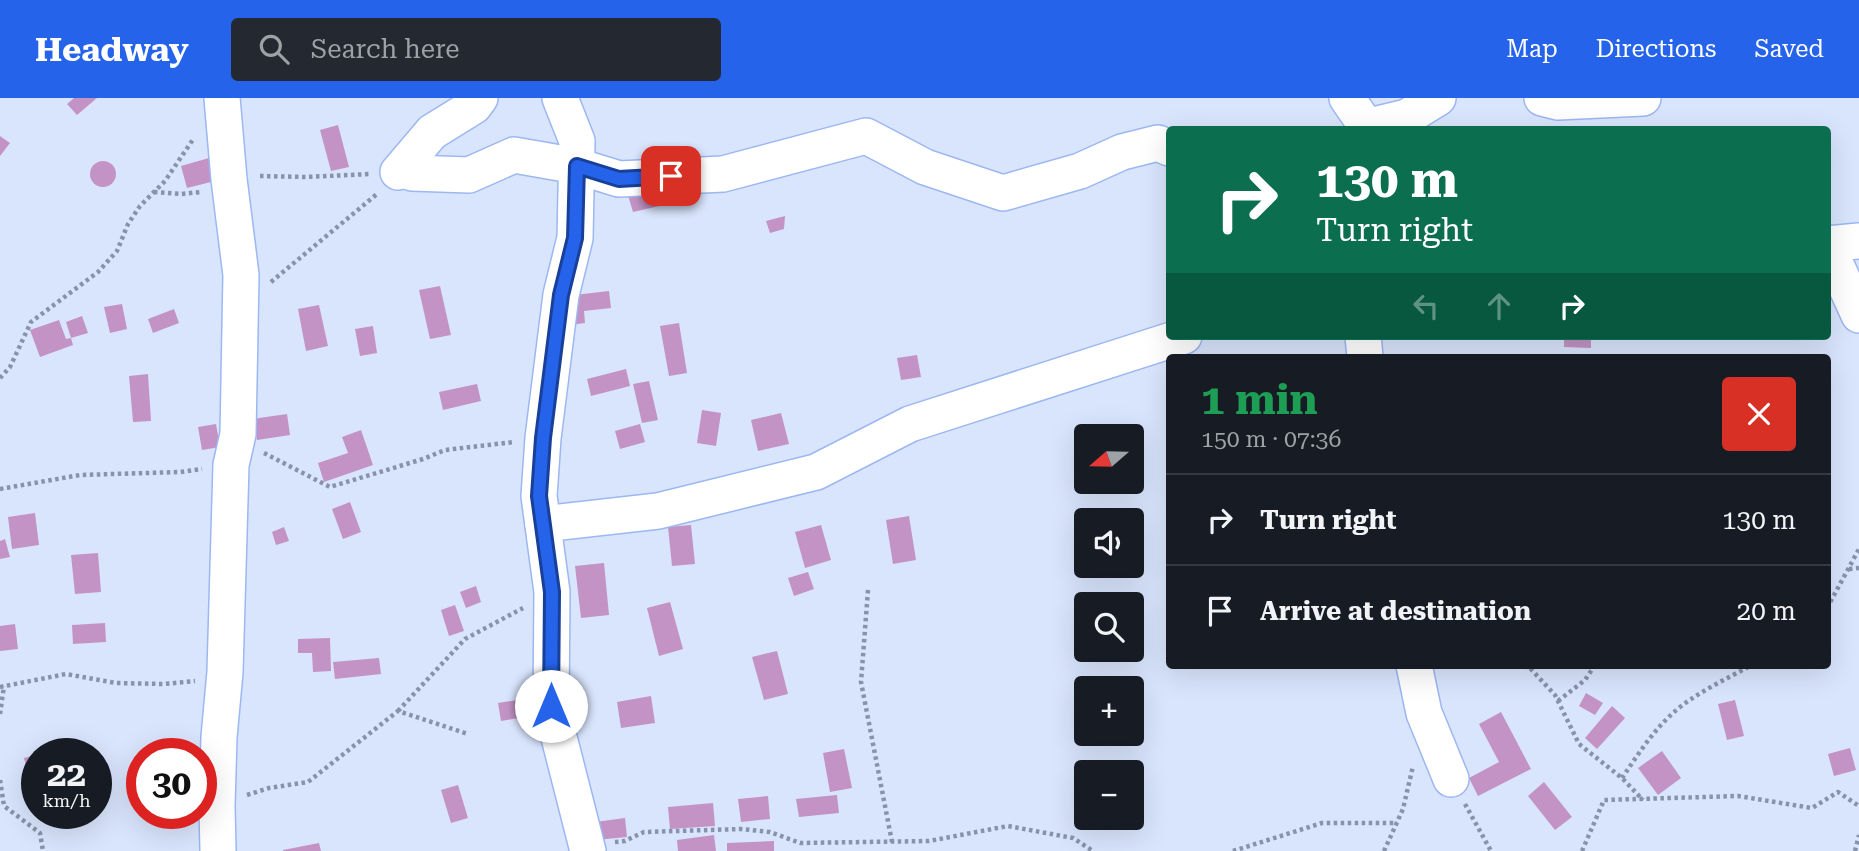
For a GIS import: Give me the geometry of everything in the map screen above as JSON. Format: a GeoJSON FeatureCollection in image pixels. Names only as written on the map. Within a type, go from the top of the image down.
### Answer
{"type":"FeatureCollection","features":[{"type":"Feature","properties":{"kind":"street"},"geometry":{"type":"LineString","coordinates":[[218,851],[219,737],[225,672],[232,456],[237,434],[242,275],[229,179],[222,98]]}},
{"type":"Feature","properties":{"kind":"street"},"geometry":{"type":"LineString","coordinates":[[405,173],[432,132],[474,106],[480,98]]}},
{"type":"Feature","properties":{"kind":"street"},"geometry":{"type":"LineString","coordinates":[[559,98],[577,141],[575,238],[561,295],[543,438],[539,496],[552,592],[551,706],[587,847]]}},
{"type":"Feature","properties":{"kind":"street"},"geometry":{"type":"LineString","coordinates":[[1358,112],[1407,117],[1438,98]]}},
{"type":"Feature","properties":{"kind":"street"},"geometry":{"type":"LineString","coordinates":[[1542,98],[1558,102],[1643,98]]}},
{"type":"Feature","properties":{"kind":"street"},"geometry":{"type":"LineString","coordinates":[[405,173],[469,175],[514,155],[577,166],[619,179],[723,174],[866,136],[925,167],[1003,193],[1080,171],[1122,152],[1158,143],[1166,147]]}},
{"type":"Feature","properties":{"kind":"street"},"geometry":{"type":"LineString","coordinates":[[1831,244],[1859,241]]}},
{"type":"Feature","properties":{"kind":"street"},"geometry":{"type":"LineString","coordinates":[[1831,253],[1859,315]]}},
{"type":"Feature","properties":{"kind":"street"},"geometry":{"type":"LineString","coordinates":[[543,524],[657,512],[816,472],[910,424],[1172,340]]}},
{"type":"Feature","properties":{"kind":"street"},"geometry":{"type":"LineString","coordinates":[[1415,669],[1424,713],[1451,779]]}},
{"type":"Feature","properties":{"kind":"path"},"geometry":{"type":"LineString","coordinates":[[0,377],[10,367],[31,323],[98,272],[117,251],[140,206],[165,181],[195,137]]}},
{"type":"Feature","properties":{"kind":"path"},"geometry":{"type":"LineString","coordinates":[[153,192],[199,193],[229,179],[257,176],[405,173]]}},
{"type":"Feature","properties":{"kind":"path"},"geometry":{"type":"LineString","coordinates":[[240,312],[280,273],[405,173]]}},
{"type":"Feature","properties":{"kind":"path"},"geometry":{"type":"LineString","coordinates":[[0,489],[80,475],[180,472],[232,456],[250,445],[331,486],[423,459],[444,450],[543,438]]}},
{"type":"Feature","properties":{"kind":"path"},"geometry":{"type":"LineString","coordinates":[[1831,601],[1859,549]]}},
{"type":"Feature","properties":{"kind":"path"},"geometry":{"type":"LineString","coordinates":[[1848,569],[1859,568]]}},
{"type":"Feature","properties":{"kind":"path"},"geometry":{"type":"LineString","coordinates":[[869,590],[861,682],[892,842]]}},
{"type":"Feature","properties":{"kind":"path"},"geometry":{"type":"LineString","coordinates":[[217,806],[269,788],[308,782],[398,711],[465,639],[552,592]]}},
{"type":"Feature","properties":{"kind":"path"},"geometry":{"type":"LineString","coordinates":[[1532,669],[1555,695],[1579,744],[1622,778],[1643,800]]}},
{"type":"Feature","properties":{"kind":"path"},"geometry":{"type":"LineString","coordinates":[[1558,701],[1585,680],[1592,669]]}},
{"type":"Feature","properties":{"kind":"path"},"geometry":{"type":"LineString","coordinates":[[1622,778],[1672,714],[1725,678],[1744,669]]}},
{"type":"Feature","properties":{"kind":"path"},"geometry":{"type":"LineString","coordinates":[[0,714],[2,686],[66,674],[116,683],[164,684],[206,680],[225,672]]}},
{"type":"Feature","properties":{"kind":"path"},"geometry":{"type":"LineString","coordinates":[[398,711],[468,734]]}},
{"type":"Feature","properties":{"kind":"path"},"geometry":{"type":"LineString","coordinates":[[1384,851],[1404,809],[1414,761]]}},
{"type":"Feature","properties":{"kind":"path"},"geometry":{"type":"LineString","coordinates":[[1451,779],[1491,851]]}},
{"type":"Feature","properties":{"kind":"path"},"geometry":{"type":"LineString","coordinates":[[0,780],[2,805],[40,833],[43,851]]}},
{"type":"Feature","properties":{"kind":"path"},"geometry":{"type":"LineString","coordinates":[[1582,851],[1604,800],[1738,796],[1812,808],[1838,792],[1859,806]]}},
{"type":"Feature","properties":{"kind":"path"},"geometry":{"type":"LineString","coordinates":[[1233,851],[1322,823],[1397,823]]}},
{"type":"Feature","properties":{"kind":"path"},"geometry":{"type":"LineString","coordinates":[[587,847],[625,841],[644,832],[741,828],[769,832],[800,843],[892,842],[929,841],[1007,826],[1073,838],[1093,851]]}},
{"type":"Feature","properties":{"kind":"path"},"geometry":{"type":"LineString","coordinates":[[1855,851],[1859,835]]}},
{"type":"Feature","properties":{"kind":"building"},"geometry":{"type":"Polygon","coordinates":[[[74,98],[97,98],[77,115],[67,104],[74,98]]]}},
{"type":"Feature","properties":{"kind":"building"},"geometry":{"type":"Polygon","coordinates":[[[338,125],[349,167],[331,171],[320,130],[338,125]]]}},
{"type":"Feature","properties":{"kind":"building"},"geometry":{"type":"Polygon","coordinates":[[[0,136],[10,143],[0,156],[0,136]]]}},
{"type":"Feature","properties":{"kind":"building"},"geometry":{"type":"Polygon","coordinates":[[[209,158],[215,181],[187,188],[181,166],[209,158]]]}},
{"type":"Feature","properties":{"kind":"building"},"geometry":{"type":"Polygon","coordinates":[[[103,161],[112,165],[116,174],[112,183],[103,187],[94,183],[90,174],[94,165],[103,161]]]}},
{"type":"Feature","properties":{"kind":"building"},"geometry":{"type":"Polygon","coordinates":[[[668,182],[673,203],[633,212],[627,192],[668,182]]]}},
{"type":"Feature","properties":{"kind":"building"},"geometry":{"type":"Polygon","coordinates":[[[785,216],[784,229],[770,233],[766,221],[785,216]]]}},
{"type":"Feature","properties":{"kind":"building"},"geometry":{"type":"Polygon","coordinates":[[[440,286],[451,335],[430,339],[419,290],[440,286]]]}},
{"type":"Feature","properties":{"kind":"building"},"geometry":{"type":"Polygon","coordinates":[[[609,291],[611,308],[584,311],[585,323],[570,325],[566,296],[609,291]]]}},
{"type":"Feature","properties":{"kind":"building"},"geometry":{"type":"Polygon","coordinates":[[[122,304],[127,329],[110,333],[104,307],[122,304]]]}},
{"type":"Feature","properties":{"kind":"building"},"geometry":{"type":"Polygon","coordinates":[[[319,305],[328,346],[306,351],[298,309],[319,305]]]}},
{"type":"Feature","properties":{"kind":"building"},"geometry":{"type":"Polygon","coordinates":[[[174,309],[179,323],[153,333],[148,319],[174,309]]]}},
{"type":"Feature","properties":{"kind":"building"},"geometry":{"type":"Polygon","coordinates":[[[82,316],[88,333],[71,338],[66,322],[82,316]]]}},
{"type":"Feature","properties":{"kind":"building"},"geometry":{"type":"Polygon","coordinates":[[[59,320],[66,339],[71,338],[73,345],[40,357],[30,330],[59,320]]]}},
{"type":"Feature","properties":{"kind":"building"},"geometry":{"type":"Polygon","coordinates":[[[679,323],[687,373],[669,376],[660,326],[679,323]]]}},
{"type":"Feature","properties":{"kind":"building"},"geometry":{"type":"Polygon","coordinates":[[[373,326],[377,353],[360,356],[355,329],[373,326]]]}},
{"type":"Feature","properties":{"kind":"building"},"geometry":{"type":"Polygon","coordinates":[[[1564,340],[1591,340],[1591,348],[1564,347],[1564,340]]]}},
{"type":"Feature","properties":{"kind":"building"},"geometry":{"type":"Polygon","coordinates":[[[917,355],[921,377],[901,380],[897,358],[917,355]]]}},
{"type":"Feature","properties":{"kind":"building"},"geometry":{"type":"Polygon","coordinates":[[[626,369],[630,386],[591,396],[587,379],[626,369]]]}},
{"type":"Feature","properties":{"kind":"building"},"geometry":{"type":"Polygon","coordinates":[[[148,374],[151,421],[133,422],[129,376],[148,374]]]}},
{"type":"Feature","properties":{"kind":"building"},"geometry":{"type":"Polygon","coordinates":[[[649,381],[658,420],[642,423],[633,384],[649,381]]]}},
{"type":"Feature","properties":{"kind":"building"},"geometry":{"type":"Polygon","coordinates":[[[477,384],[481,401],[443,410],[439,392],[477,384]]]}},
{"type":"Feature","properties":{"kind":"building"},"geometry":{"type":"Polygon","coordinates":[[[702,410],[721,413],[716,446],[697,443],[702,410]]]}},
{"type":"Feature","properties":{"kind":"building"},"geometry":{"type":"Polygon","coordinates":[[[781,413],[789,444],[758,451],[751,420],[781,413]]]}},
{"type":"Feature","properties":{"kind":"building"},"geometry":{"type":"Polygon","coordinates":[[[287,414],[290,435],[257,440],[253,419],[287,414]]]}},
{"type":"Feature","properties":{"kind":"building"},"geometry":{"type":"Polygon","coordinates":[[[216,424],[220,447],[202,450],[198,427],[216,424]]]}},
{"type":"Feature","properties":{"kind":"building"},"geometry":{"type":"Polygon","coordinates":[[[640,424],[645,442],[620,449],[615,431],[640,424]]]}},
{"type":"Feature","properties":{"kind":"building"},"geometry":{"type":"Polygon","coordinates":[[[361,430],[373,465],[324,482],[318,463],[348,453],[342,437],[361,430]]]}},
{"type":"Feature","properties":{"kind":"building"},"geometry":{"type":"Polygon","coordinates":[[[350,502],[361,532],[343,539],[332,509],[350,502]]]}},
{"type":"Feature","properties":{"kind":"building"},"geometry":{"type":"Polygon","coordinates":[[[35,513],[39,545],[12,549],[8,517],[35,513]]]}},
{"type":"Feature","properties":{"kind":"building"},"geometry":{"type":"Polygon","coordinates":[[[909,516],[916,560],[893,564],[886,520],[909,516]]]}},
{"type":"Feature","properties":{"kind":"building"},"geometry":{"type":"Polygon","coordinates":[[[691,525],[695,564],[672,566],[668,527],[691,525]]]}},
{"type":"Feature","properties":{"kind":"building"},"geometry":{"type":"Polygon","coordinates":[[[821,525],[831,560],[805,568],[795,532],[821,525]]]}},
{"type":"Feature","properties":{"kind":"building"},"geometry":{"type":"Polygon","coordinates":[[[284,527],[289,541],[276,545],[272,532],[284,527]]]}},
{"type":"Feature","properties":{"kind":"building"},"geometry":{"type":"Polygon","coordinates":[[[5,539],[10,557],[0,559],[0,541],[5,539]]]}},
{"type":"Feature","properties":{"kind":"building"},"geometry":{"type":"Polygon","coordinates":[[[98,553],[101,592],[75,594],[71,555],[98,553]]]}},
{"type":"Feature","properties":{"kind":"building"},"geometry":{"type":"Polygon","coordinates":[[[604,563],[609,615],[581,618],[575,566],[604,563]]]}},
{"type":"Feature","properties":{"kind":"building"},"geometry":{"type":"Polygon","coordinates":[[[808,572],[814,589],[794,596],[788,578],[808,572]]]}},
{"type":"Feature","properties":{"kind":"building"},"geometry":{"type":"Polygon","coordinates":[[[476,586],[481,602],[466,608],[460,592],[476,586]]]}},
{"type":"Feature","properties":{"kind":"building"},"geometry":{"type":"Polygon","coordinates":[[[670,602],[683,649],[659,656],[647,608],[670,602]]]}},
{"type":"Feature","properties":{"kind":"building"},"geometry":{"type":"Polygon","coordinates":[[[455,605],[464,631],[449,636],[441,610],[455,605]]]}},
{"type":"Feature","properties":{"kind":"building"},"geometry":{"type":"Polygon","coordinates":[[[105,623],[106,642],[73,644],[72,625],[105,623]]]}},
{"type":"Feature","properties":{"kind":"building"},"geometry":{"type":"Polygon","coordinates":[[[15,624],[18,649],[0,651],[0,626],[15,624]]]}},
{"type":"Feature","properties":{"kind":"building"},"geometry":{"type":"Polygon","coordinates":[[[330,638],[331,671],[313,672],[312,653],[298,653],[298,639],[330,638]]]}},
{"type":"Feature","properties":{"kind":"building"},"geometry":{"type":"Polygon","coordinates":[[[777,651],[788,694],[764,700],[752,657],[777,651]]]}},
{"type":"Feature","properties":{"kind":"building"},"geometry":{"type":"Polygon","coordinates":[[[379,658],[381,674],[335,679],[333,662],[379,658]]]}},
{"type":"Feature","properties":{"kind":"building"},"geometry":{"type":"Polygon","coordinates":[[[1586,693],[1603,703],[1595,715],[1579,706],[1586,693]]]}},
{"type":"Feature","properties":{"kind":"building"},"geometry":{"type":"Polygon","coordinates":[[[581,694],[585,706],[572,710],[568,698],[581,694]]]}},
{"type":"Feature","properties":{"kind":"building"},"geometry":{"type":"Polygon","coordinates":[[[651,696],[655,723],[621,728],[617,702],[651,696]]]}},
{"type":"Feature","properties":{"kind":"building"},"geometry":{"type":"Polygon","coordinates":[[[529,698],[532,716],[501,721],[498,703],[529,698]]]}},
{"type":"Feature","properties":{"kind":"building"},"geometry":{"type":"Polygon","coordinates":[[[1735,700],[1744,736],[1727,740],[1718,704],[1735,700]]]}},
{"type":"Feature","properties":{"kind":"building"},"geometry":{"type":"Polygon","coordinates":[[[1612,706],[1625,718],[1597,749],[1585,738],[1612,706]]]}},
{"type":"Feature","properties":{"kind":"building"},"geometry":{"type":"Polygon","coordinates":[[[1501,712],[1531,769],[1478,796],[1469,778],[1499,762],[1479,724],[1501,712]]]}},
{"type":"Feature","properties":{"kind":"building"},"geometry":{"type":"Polygon","coordinates":[[[1850,748],[1856,770],[1834,776],[1828,754],[1850,748]]]}},
{"type":"Feature","properties":{"kind":"building"},"geometry":{"type":"Polygon","coordinates":[[[844,749],[852,788],[830,792],[823,753],[844,749]]]}},
{"type":"Feature","properties":{"kind":"building"},"geometry":{"type":"Polygon","coordinates":[[[1662,751],[1681,778],[1658,795],[1638,768],[1662,751]]]}},
{"type":"Feature","properties":{"kind":"building"},"geometry":{"type":"Polygon","coordinates":[[[1544,782],[1572,817],[1555,830],[1528,796],[1544,782]]]}},
{"type":"Feature","properties":{"kind":"building"},"geometry":{"type":"Polygon","coordinates":[[[458,785],[468,818],[451,823],[441,790],[458,785]]]}},
{"type":"Feature","properties":{"kind":"building"},"geometry":{"type":"Polygon","coordinates":[[[837,795],[839,813],[799,817],[796,799],[837,795]]]}},
{"type":"Feature","properties":{"kind":"building"},"geometry":{"type":"Polygon","coordinates":[[[768,796],[770,819],[741,822],[738,799],[768,796]]]}},
{"type":"Feature","properties":{"kind":"building"},"geometry":{"type":"Polygon","coordinates":[[[713,803],[715,826],[670,829],[668,807],[713,803]]]}},
{"type":"Feature","properties":{"kind":"building"},"geometry":{"type":"Polygon","coordinates":[[[625,818],[627,837],[596,840],[595,822],[625,818]]]}},
{"type":"Feature","properties":{"kind":"building"},"geometry":{"type":"Polygon","coordinates":[[[714,835],[716,851],[678,851],[677,840],[714,835]]]}},
{"type":"Feature","properties":{"kind":"building"},"geometry":{"type":"Polygon","coordinates":[[[774,841],[774,851],[727,851],[727,843],[774,841]]]}},
{"type":"Feature","properties":{"kind":"building"},"geometry":{"type":"Polygon","coordinates":[[[319,843],[321,851],[283,851],[283,850],[319,843]]]}},
{"type":"Feature","properties":{"kind":"route"},"geometry":{"type":"LineString","coordinates":[[551,706],[552,592],[539,496],[543,438],[561,295],[575,238],[577,166],[619,179],[671,176]]}}]}
